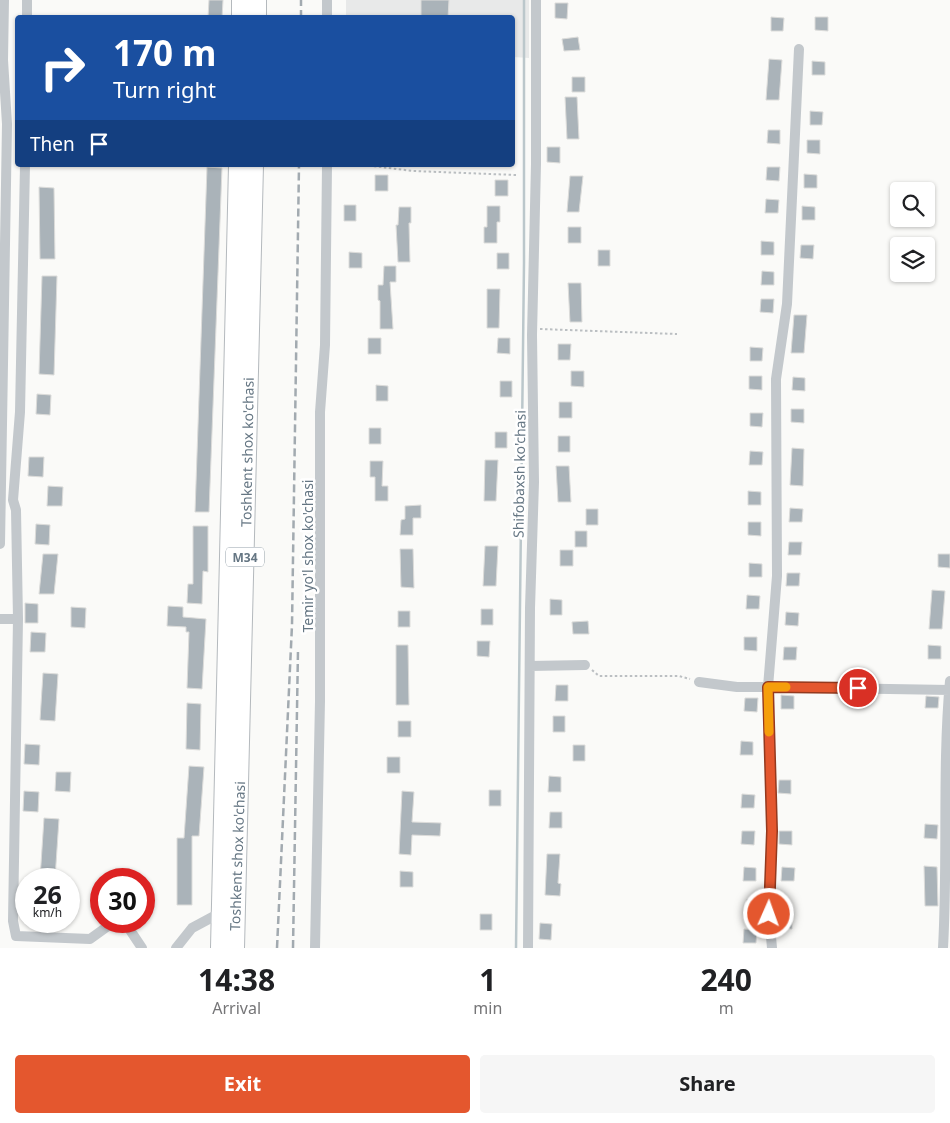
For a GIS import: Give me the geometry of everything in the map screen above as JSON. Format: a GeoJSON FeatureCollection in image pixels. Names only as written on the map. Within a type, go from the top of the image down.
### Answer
{"type":"FeatureCollection","features":[{"type":"Feature","properties":{"kind":"highway"},"geometry":{"type":"LineString","coordinates":[[241,0],[241,15]]}},
{"type":"Feature","properties":{"kind":"highway"},"geometry":{"type":"LineString","coordinates":[[256,15],[257,0]]}},
{"type":"Feature","properties":{"kind":"highway","name":"Toshkent shox ko'chasi"},"geometry":{"type":"LineString","coordinates":[[220,948],[238,167]]}},
{"type":"Feature","properties":{"kind":"highway","name":"Toshkent shox ko'chasi"},"geometry":{"type":"LineString","coordinates":[[235,948],[254,167]]}},
{"type":"Feature","properties":{"kind":"street"},"geometry":{"type":"LineString","coordinates":[[0,544],[7,124],[2,59],[4,0]]}},
{"type":"Feature","properties":{"kind":"street"},"geometry":{"type":"LineString","coordinates":[[27,0],[27,15]]}},
{"type":"Feature","properties":{"kind":"street"},"geometry":{"type":"LineString","coordinates":[[326,15],[327,0]]}},
{"type":"Feature","properties":{"kind":"street","name":"Shifobaxsh ko'chasi"},"geometry":{"type":"LineString","coordinates":[[528,948],[530,666],[534,482],[533,328],[536,0]]}},
{"type":"Feature","properties":{"kind":"street"},"geometry":{"type":"LineString","coordinates":[[772,948],[769,914],[772,831],[768,687],[777,576],[776,379],[787,304],[799,48]]}},
{"type":"Feature","properties":{"kind":"street"},"geometry":{"type":"LineString","coordinates":[[25,167],[20,412],[13,500],[16,510],[18,619],[13,921],[16,936],[90,939],[98,933]]}},
{"type":"Feature","properties":{"kind":"street","name":"Temir yo'l shox ko'chasi"},"geometry":{"type":"LineString","coordinates":[[315,948],[320,692],[320,412],[325,345],[328,167]]}},
{"type":"Feature","properties":{"kind":"street"},"geometry":{"type":"LineString","coordinates":[[0,619],[18,619]]}},
{"type":"Feature","properties":{"kind":"street"},"geometry":{"type":"LineString","coordinates":[[530,666],[585,665]]}},
{"type":"Feature","properties":{"kind":"street"},"geometry":{"type":"LineString","coordinates":[[699,682],[737,687],[950,686],[943,948]]}},
{"type":"Feature","properties":{"kind":"street"},"geometry":{"type":"LineString","coordinates":[[176,948],[192,928],[220,913]]}},
{"type":"Feature","properties":{"kind":"street"},"geometry":{"type":"LineString","coordinates":[[132,933],[142,948]]}},
{"type":"Feature","properties":{"kind":"path"},"geometry":{"type":"LineString","coordinates":[[380,167],[413,171],[516,175]]}},
{"type":"Feature","properties":{"kind":"path"},"geometry":{"type":"LineString","coordinates":[[533,328],[677,334]]}},
{"type":"Feature","properties":{"kind":"path"},"geometry":{"type":"LineString","coordinates":[[585,665],[599,676],[679,676],[699,682]]}},
{"type":"Feature","properties":{"kind":"shaded area"},"geometry":{"type":"Polygon","coordinates":[[[346,0],[529,0],[529,58],[515,57],[515,15],[346,15],[346,0]]]}},
{"type":"Feature","properties":{"kind":"building"},"geometry":{"type":"Polygon","coordinates":[[[209,0],[223,0],[222,15],[208,15],[209,0]]]}},
{"type":"Feature","properties":{"kind":"building"},"geometry":{"type":"Polygon","coordinates":[[[421,0],[449,0],[448,15],[421,15],[421,0]]]}},
{"type":"Feature","properties":{"kind":"building"},"geometry":{"type":"Polygon","coordinates":[[[555,3],[568,3],[567,19],[555,18],[555,3]]]}},
{"type":"Feature","properties":{"kind":"building"},"geometry":{"type":"Polygon","coordinates":[[[771,17],[784,18],[783,31],[771,31],[771,17]]]}},
{"type":"Feature","properties":{"kind":"building"},"geometry":{"type":"Polygon","coordinates":[[[815,17],[828,17],[828,31],[815,30],[815,17]]]}},
{"type":"Feature","properties":{"kind":"building"},"geometry":{"type":"Polygon","coordinates":[[[578,37],[580,50],[564,51],[562,39],[578,37]]]}},
{"type":"Feature","properties":{"kind":"building"},"geometry":{"type":"Polygon","coordinates":[[[769,59],[782,60],[779,100],[766,100],[769,59]]]}},
{"type":"Feature","properties":{"kind":"building"},"geometry":{"type":"Polygon","coordinates":[[[812,61],[825,62],[825,75],[812,75],[812,61]]]}},
{"type":"Feature","properties":{"kind":"building"},"geometry":{"type":"Polygon","coordinates":[[[572,77],[585,77],[585,92],[572,92],[572,77]]]}},
{"type":"Feature","properties":{"kind":"building"},"geometry":{"type":"Polygon","coordinates":[[[565,97],[577,97],[579,139],[567,139],[565,97]]]}},
{"type":"Feature","properties":{"kind":"building"},"geometry":{"type":"Polygon","coordinates":[[[810,111],[823,112],[822,125],[810,125],[810,111]]]}},
{"type":"Feature","properties":{"kind":"building"},"geometry":{"type":"Polygon","coordinates":[[[768,130],[780,130],[780,144],[767,143],[768,130]]]}},
{"type":"Feature","properties":{"kind":"building"},"geometry":{"type":"Polygon","coordinates":[[[807,140],[820,140],[820,154],[807,153],[807,140]]]}},
{"type":"Feature","properties":{"kind":"building"},"geometry":{"type":"Polygon","coordinates":[[[547,147],[560,147],[560,163],[547,162],[547,147]]]}},
{"type":"Feature","properties":{"kind":"building"},"geometry":{"type":"Polygon","coordinates":[[[207,167],[222,168],[209,512],[195,512],[207,167]]]}},
{"type":"Feature","properties":{"kind":"building"},"geometry":{"type":"Polygon","coordinates":[[[767,167],[780,167],[779,181],[766,180],[767,167]]]}},
{"type":"Feature","properties":{"kind":"building"},"geometry":{"type":"Polygon","coordinates":[[[804,174],[817,175],[817,188],[804,188],[804,174]]]}},
{"type":"Feature","properties":{"kind":"building"},"geometry":{"type":"Polygon","coordinates":[[[375,175],[388,175],[388,191],[375,191],[375,175]]]}},
{"type":"Feature","properties":{"kind":"building"},"geometry":{"type":"Polygon","coordinates":[[[570,176],[583,176],[579,212],[567,212],[570,176]]]}},
{"type":"Feature","properties":{"kind":"building"},"geometry":{"type":"Polygon","coordinates":[[[495,180],[508,180],[508,196],[495,196],[495,180]]]}},
{"type":"Feature","properties":{"kind":"building"},"geometry":{"type":"Polygon","coordinates":[[[39,187],[54,188],[55,259],[40,259],[39,187]]]}},
{"type":"Feature","properties":{"kind":"building"},"geometry":{"type":"Polygon","coordinates":[[[766,199],[779,200],[778,213],[765,213],[766,199]]]}},
{"type":"Feature","properties":{"kind":"building"},"geometry":{"type":"Polygon","coordinates":[[[344,205],[356,205],[356,221],[344,221],[344,205]]]}},
{"type":"Feature","properties":{"kind":"building"},"geometry":{"type":"Polygon","coordinates":[[[487,206],[500,206],[500,222],[497,222],[497,243],[484,243],[484,227],[487,227],[487,206]]]}},
{"type":"Feature","properties":{"kind":"building"},"geometry":{"type":"Polygon","coordinates":[[[802,206],[815,207],[815,220],[802,220],[802,206]]]}},
{"type":"Feature","properties":{"kind":"building"},"geometry":{"type":"Polygon","coordinates":[[[399,207],[411,207],[411,223],[409,223],[410,262],[398,262],[396,225],[398,225],[399,207]]]}},
{"type":"Feature","properties":{"kind":"building"},"geometry":{"type":"Polygon","coordinates":[[[568,227],[581,227],[581,243],[568,243],[568,227]]]}},
{"type":"Feature","properties":{"kind":"building"},"geometry":{"type":"Polygon","coordinates":[[[761,241],[774,242],[774,255],[761,255],[761,241]]]}},
{"type":"Feature","properties":{"kind":"building"},"geometry":{"type":"Polygon","coordinates":[[[801,245],[814,245],[813,259],[800,258],[801,245]]]}},
{"type":"Feature","properties":{"kind":"building"},"geometry":{"type":"Polygon","coordinates":[[[598,250],[610,250],[610,266],[598,266],[598,250]]]}},
{"type":"Feature","properties":{"kind":"building"},"geometry":{"type":"Polygon","coordinates":[[[349,252],[362,253],[362,268],[349,268],[349,252]]]}},
{"type":"Feature","properties":{"kind":"building"},"geometry":{"type":"Polygon","coordinates":[[[497,253],[509,253],[509,269],[497,269],[497,253]]]}},
{"type":"Feature","properties":{"kind":"building"},"geometry":{"type":"Polygon","coordinates":[[[384,266],[396,266],[396,282],[390,282],[393,329],[380,329],[378,285],[383,285],[384,266]]]}},
{"type":"Feature","properties":{"kind":"building"},"geometry":{"type":"Polygon","coordinates":[[[762,271],[774,272],[774,285],[761,285],[762,271]]]}},
{"type":"Feature","properties":{"kind":"building"},"geometry":{"type":"Polygon","coordinates":[[[42,276],[57,276],[54,375],[39,374],[42,276]]]}},
{"type":"Feature","properties":{"kind":"building"},"geometry":{"type":"Polygon","coordinates":[[[568,283],[581,283],[582,322],[570,322],[568,283]]]}},
{"type":"Feature","properties":{"kind":"building"},"geometry":{"type":"Polygon","coordinates":[[[487,289],[500,289],[499,328],[487,328],[487,289]]]}},
{"type":"Feature","properties":{"kind":"building"},"geometry":{"type":"Polygon","coordinates":[[[761,299],[774,299],[773,313],[760,312],[761,299]]]}},
{"type":"Feature","properties":{"kind":"building"},"geometry":{"type":"Polygon","coordinates":[[[794,315],[807,315],[804,353],[791,353],[794,315]]]}},
{"type":"Feature","properties":{"kind":"building"},"geometry":{"type":"Polygon","coordinates":[[[368,338],[381,338],[381,354],[368,354],[368,338]]]}},
{"type":"Feature","properties":{"kind":"building"},"geometry":{"type":"Polygon","coordinates":[[[498,338],[510,338],[510,354],[497,353],[498,338]]]}},
{"type":"Feature","properties":{"kind":"building"},"geometry":{"type":"Polygon","coordinates":[[[558,344],[571,344],[570,360],[558,360],[558,344]]]}},
{"type":"Feature","properties":{"kind":"building"},"geometry":{"type":"Polygon","coordinates":[[[750,347],[763,348],[762,361],[750,361],[750,347]]]}},
{"type":"Feature","properties":{"kind":"building"},"geometry":{"type":"Polygon","coordinates":[[[571,371],[584,371],[584,387],[571,386],[571,371]]]}},
{"type":"Feature","properties":{"kind":"building"},"geometry":{"type":"Polygon","coordinates":[[[749,376],[762,376],[762,390],[749,389],[749,376]]]}},
{"type":"Feature","properties":{"kind":"building"},"geometry":{"type":"Polygon","coordinates":[[[793,377],[805,378],[805,391],[792,390],[793,377]]]}},
{"type":"Feature","properties":{"kind":"building"},"geometry":{"type":"Polygon","coordinates":[[[500,381],[512,381],[512,397],[500,397],[500,381]]]}},
{"type":"Feature","properties":{"kind":"building"},"geometry":{"type":"Polygon","coordinates":[[[376,385],[388,386],[388,401],[376,401],[376,385]]]}},
{"type":"Feature","properties":{"kind":"building"},"geometry":{"type":"Polygon","coordinates":[[[37,394],[51,395],[50,415],[36,414],[37,394]]]}},
{"type":"Feature","properties":{"kind":"building"},"geometry":{"type":"Polygon","coordinates":[[[559,402],[572,402],[572,418],[559,418],[559,402]]]}},
{"type":"Feature","properties":{"kind":"building"},"geometry":{"type":"Polygon","coordinates":[[[791,409],[804,409],[804,423],[791,422],[791,409]]]}},
{"type":"Feature","properties":{"kind":"building"},"geometry":{"type":"Polygon","coordinates":[[[750,413],[763,413],[762,427],[750,426],[750,413]]]}},
{"type":"Feature","properties":{"kind":"building"},"geometry":{"type":"Polygon","coordinates":[[[369,428],[381,428],[381,444],[369,444],[369,428]]]}},
{"type":"Feature","properties":{"kind":"building"},"geometry":{"type":"Polygon","coordinates":[[[495,432],[507,432],[507,448],[495,448],[495,432]]]}},
{"type":"Feature","properties":{"kind":"building"},"geometry":{"type":"Polygon","coordinates":[[[558,436],[570,436],[570,452],[558,452],[558,436]]]}},
{"type":"Feature","properties":{"kind":"building"},"geometry":{"type":"Polygon","coordinates":[[[792,448],[804,449],[803,486],[790,485],[792,448]]]}},
{"type":"Feature","properties":{"kind":"building"},"geometry":{"type":"Polygon","coordinates":[[[750,451],[763,452],[762,465],[749,465],[750,451]]]}},
{"type":"Feature","properties":{"kind":"building"},"geometry":{"type":"Polygon","coordinates":[[[29,457],[44,457],[43,477],[28,476],[29,457]]]}},
{"type":"Feature","properties":{"kind":"building"},"geometry":{"type":"Polygon","coordinates":[[[485,460],[498,460],[496,501],[484,501],[485,460]]]}},
{"type":"Feature","properties":{"kind":"building"},"geometry":{"type":"Polygon","coordinates":[[[370,461],[383,461],[382,486],[388,486],[388,501],[375,501],[375,477],[370,477],[370,461]]]}},
{"type":"Feature","properties":{"kind":"building"},"geometry":{"type":"Polygon","coordinates":[[[556,466],[569,466],[571,502],[558,502],[556,466]]]}},
{"type":"Feature","properties":{"kind":"building"},"geometry":{"type":"Polygon","coordinates":[[[48,486],[63,487],[62,506],[47,506],[48,486]]]}},
{"type":"Feature","properties":{"kind":"building"},"geometry":{"type":"Polygon","coordinates":[[[748,491],[761,492],[761,505],[748,505],[748,491]]]}},
{"type":"Feature","properties":{"kind":"building"},"geometry":{"type":"Polygon","coordinates":[[[421,505],[421,518],[413,518],[413,535],[400,535],[401,520],[405,519],[405,506],[421,505]]]}},
{"type":"Feature","properties":{"kind":"building"},"geometry":{"type":"Polygon","coordinates":[[[790,508],[803,509],[802,522],[789,522],[790,508]]]}},
{"type":"Feature","properties":{"kind":"building"},"geometry":{"type":"Polygon","coordinates":[[[586,509],[598,509],[598,525],[586,525],[586,509]]]}},
{"type":"Feature","properties":{"kind":"building"},"geometry":{"type":"Polygon","coordinates":[[[748,522],[761,522],[761,536],[748,535],[748,522]]]}},
{"type":"Feature","properties":{"kind":"building"},"geometry":{"type":"Polygon","coordinates":[[[36,524],[50,525],[49,545],[35,544],[36,524]]]}},
{"type":"Feature","properties":{"kind":"building"},"geometry":{"type":"Polygon","coordinates":[[[193,526],[208,526],[208,572],[203,571],[202,604],[187,603],[188,584],[193,584],[193,526]]]}},
{"type":"Feature","properties":{"kind":"building"},"geometry":{"type":"Polygon","coordinates":[[[575,531],[587,531],[587,547],[575,547],[575,531]]]}},
{"type":"Feature","properties":{"kind":"building"},"geometry":{"type":"Polygon","coordinates":[[[789,542],[802,542],[801,555],[788,555],[789,542]]]}},
{"type":"Feature","properties":{"kind":"building"},"geometry":{"type":"Polygon","coordinates":[[[485,546],[498,546],[496,586],[483,586],[485,546]]]}},
{"type":"Feature","properties":{"kind":"building"},"geometry":{"type":"Polygon","coordinates":[[[400,549],[413,549],[414,588],[401,587],[400,549]]]}},
{"type":"Feature","properties":{"kind":"building"},"geometry":{"type":"Polygon","coordinates":[[[560,550],[573,550],[573,566],[560,566],[560,550]]]}},
{"type":"Feature","properties":{"kind":"building"},"geometry":{"type":"Polygon","coordinates":[[[43,554],[58,554],[54,594],[39,594],[43,554]]]}},
{"type":"Feature","properties":{"kind":"building"},"geometry":{"type":"Polygon","coordinates":[[[938,554],[950,554],[950,568],[938,567],[938,554]]]}},
{"type":"Feature","properties":{"kind":"building"},"geometry":{"type":"Polygon","coordinates":[[[749,563],[762,564],[762,577],[749,577],[749,563]]]}},
{"type":"Feature","properties":{"kind":"building"},"geometry":{"type":"Polygon","coordinates":[[[787,573],[800,573],[799,586],[786,586],[787,573]]]}},
{"type":"Feature","properties":{"kind":"building"},"geometry":{"type":"Polygon","coordinates":[[[932,590],[945,591],[942,629],[929,629],[932,590]]]}},
{"type":"Feature","properties":{"kind":"building"},"geometry":{"type":"Polygon","coordinates":[[[747,595],[760,596],[759,609],[746,609],[747,595]]]}},
{"type":"Feature","properties":{"kind":"building"},"geometry":{"type":"Polygon","coordinates":[[[550,599],[562,600],[562,615],[550,615],[550,599]]]}},
{"type":"Feature","properties":{"kind":"building"},"geometry":{"type":"Polygon","coordinates":[[[25,603],[38,604],[38,623],[25,623],[25,603]]]}},
{"type":"Feature","properties":{"kind":"building"},"geometry":{"type":"Polygon","coordinates":[[[168,606],[183,607],[183,617],[206,619],[202,689],[187,688],[189,632],[186,632],[186,627],[167,626],[168,606]]]}},
{"type":"Feature","properties":{"kind":"building"},"geometry":{"type":"Polygon","coordinates":[[[71,607],[86,608],[85,628],[71,627],[71,607]]]}},
{"type":"Feature","properties":{"kind":"building"},"geometry":{"type":"Polygon","coordinates":[[[481,609],[493,609],[493,625],[481,625],[481,609]]]}},
{"type":"Feature","properties":{"kind":"building"},"geometry":{"type":"Polygon","coordinates":[[[398,611],[410,611],[410,627],[398,627],[398,611]]]}},
{"type":"Feature","properties":{"kind":"building"},"geometry":{"type":"Polygon","coordinates":[[[786,612],[799,613],[798,626],[785,625],[786,612]]]}},
{"type":"Feature","properties":{"kind":"building"},"geometry":{"type":"Polygon","coordinates":[[[588,621],[589,634],[573,634],[572,622],[588,621]]]}},
{"type":"Feature","properties":{"kind":"building"},"geometry":{"type":"Polygon","coordinates":[[[31,632],[46,633],[45,652],[30,652],[31,632]]]}},
{"type":"Feature","properties":{"kind":"building"},"geometry":{"type":"Polygon","coordinates":[[[744,637],[757,637],[757,651],[744,650],[744,637]]]}},
{"type":"Feature","properties":{"kind":"building"},"geometry":{"type":"Polygon","coordinates":[[[477,641],[490,641],[489,657],[477,656],[477,641]]]}},
{"type":"Feature","properties":{"kind":"building"},"geometry":{"type":"Polygon","coordinates":[[[396,645],[408,645],[409,705],[396,705],[396,645]]]}},
{"type":"Feature","properties":{"kind":"building"},"geometry":{"type":"Polygon","coordinates":[[[928,645],[941,646],[941,659],[928,659],[928,645]]]}},
{"type":"Feature","properties":{"kind":"building"},"geometry":{"type":"Polygon","coordinates":[[[784,647],[797,647],[796,660],[783,660],[784,647]]]}},
{"type":"Feature","properties":{"kind":"building"},"geometry":{"type":"Polygon","coordinates":[[[43,673],[58,674],[55,721],[40,720],[43,673]]]}},
{"type":"Feature","properties":{"kind":"building"},"geometry":{"type":"Polygon","coordinates":[[[556,685],[568,685],[568,701],[555,701],[556,685]]]}},
{"type":"Feature","properties":{"kind":"building"},"geometry":{"type":"Polygon","coordinates":[[[781,695],[794,696],[794,709],[781,709],[781,695]]]}},
{"type":"Feature","properties":{"kind":"building"},"geometry":{"type":"Polygon","coordinates":[[[926,696],[939,697],[938,708],[925,708],[926,696]]]}},
{"type":"Feature","properties":{"kind":"building"},"geometry":{"type":"Polygon","coordinates":[[[745,698],[758,698],[757,712],[744,711],[745,698]]]}},
{"type":"Feature","properties":{"kind":"building"},"geometry":{"type":"Polygon","coordinates":[[[187,703],[201,704],[200,750],[186,749],[187,703]]]}},
{"type":"Feature","properties":{"kind":"building"},"geometry":{"type":"Polygon","coordinates":[[[553,716],[565,716],[565,732],[553,732],[553,716]]]}},
{"type":"Feature","properties":{"kind":"building"},"geometry":{"type":"Polygon","coordinates":[[[398,721],[411,721],[411,737],[398,737],[398,721]]]}},
{"type":"Feature","properties":{"kind":"building"},"geometry":{"type":"Polygon","coordinates":[[[741,741],[753,742],[753,755],[740,755],[741,741]]]}},
{"type":"Feature","properties":{"kind":"building"},"geometry":{"type":"Polygon","coordinates":[[[25,744],[40,745],[39,765],[24,764],[25,744]]]}},
{"type":"Feature","properties":{"kind":"building"},"geometry":{"type":"Polygon","coordinates":[[[573,745],[585,745],[585,761],[573,761],[573,745]]]}},
{"type":"Feature","properties":{"kind":"building"},"geometry":{"type":"Polygon","coordinates":[[[387,757],[400,757],[400,773],[387,773],[387,757]]]}},
{"type":"Feature","properties":{"kind":"building"},"geometry":{"type":"Polygon","coordinates":[[[189,766],[204,767],[199,836],[192,836],[192,905],[177,905],[177,838],[184,838],[189,766]]]}},
{"type":"Feature","properties":{"kind":"building"},"geometry":{"type":"Polygon","coordinates":[[[56,772],[71,772],[70,792],[55,791],[56,772]]]}},
{"type":"Feature","properties":{"kind":"building"},"geometry":{"type":"Polygon","coordinates":[[[549,776],[561,777],[561,792],[548,792],[549,776]]]}},
{"type":"Feature","properties":{"kind":"building"},"geometry":{"type":"Polygon","coordinates":[[[779,780],[791,780],[791,794],[778,793],[779,780]]]}},
{"type":"Feature","properties":{"kind":"building"},"geometry":{"type":"Polygon","coordinates":[[[489,790],[501,790],[501,806],[489,806],[489,790]]]}},
{"type":"Feature","properties":{"kind":"building"},"geometry":{"type":"Polygon","coordinates":[[[24,791],[39,792],[38,812],[23,811],[24,791]]]}},
{"type":"Feature","properties":{"kind":"building"},"geometry":{"type":"Polygon","coordinates":[[[402,791],[414,792],[412,822],[441,823],[440,836],[412,835],[411,855],[399,854],[402,791]]]}},
{"type":"Feature","properties":{"kind":"building"},"geometry":{"type":"Polygon","coordinates":[[[742,794],[755,795],[754,808],[741,808],[742,794]]]}},
{"type":"Feature","properties":{"kind":"building"},"geometry":{"type":"Polygon","coordinates":[[[550,812],[562,812],[562,828],[549,828],[550,812]]]}},
{"type":"Feature","properties":{"kind":"building"},"geometry":{"type":"Polygon","coordinates":[[[44,818],[59,819],[56,868],[41,868],[44,818]]]}},
{"type":"Feature","properties":{"kind":"building"},"geometry":{"type":"Polygon","coordinates":[[[925,824],[938,825],[937,839],[924,838],[925,824]]]}},
{"type":"Feature","properties":{"kind":"building"},"geometry":{"type":"Polygon","coordinates":[[[742,831],[755,831],[754,845],[741,844],[742,831]]]}},
{"type":"Feature","properties":{"kind":"building"},"geometry":{"type":"Polygon","coordinates":[[[779,831],[792,831],[792,845],[779,844],[779,831]]]}},
{"type":"Feature","properties":{"kind":"building"},"geometry":{"type":"Polygon","coordinates":[[[547,854],[560,854],[558,883],[561,884],[560,896],[545,895],[547,854]]]}},
{"type":"Feature","properties":{"kind":"building"},"geometry":{"type":"Polygon","coordinates":[[[924,866],[937,867],[938,906],[925,906],[924,866]]]}},
{"type":"Feature","properties":{"kind":"building"},"geometry":{"type":"Polygon","coordinates":[[[744,867],[756,868],[756,881],[743,881],[744,867]]]}},
{"type":"Feature","properties":{"kind":"building"},"geometry":{"type":"Polygon","coordinates":[[[782,867],[795,868],[794,881],[781,881],[782,867]]]}},
{"type":"Feature","properties":{"kind":"building"},"geometry":{"type":"Polygon","coordinates":[[[400,871],[413,872],[413,887],[400,887],[400,871]]]}},
{"type":"Feature","properties":{"kind":"building"},"geometry":{"type":"Polygon","coordinates":[[[747,899],[760,900],[759,913],[746,913],[747,899]]]}},
{"type":"Feature","properties":{"kind":"building"},"geometry":{"type":"Polygon","coordinates":[[[480,914],[492,914],[492,930],[480,930],[480,914]]]}},
{"type":"Feature","properties":{"kind":"building"},"geometry":{"type":"Polygon","coordinates":[[[779,915],[792,915],[792,929],[779,928],[779,915]]]}},
{"type":"Feature","properties":{"kind":"building"},"geometry":{"type":"Polygon","coordinates":[[[540,923],[552,924],[551,940],[539,939],[540,923]]]}},
{"type":"Feature","properties":{"kind":"building"},"geometry":{"type":"Polygon","coordinates":[[[744,929],[757,930],[756,943],[743,943],[744,929]]]}},
{"type":"Feature","properties":{"kind":"waterway"},"geometry":{"type":"LineString","coordinates":[[516,948],[524,263],[524,0]]}},
{"type":"Feature","properties":{"kind":"railway"},"geometry":{"type":"LineString","coordinates":[[301,0],[301,15]]}},
{"type":"Feature","properties":{"kind":"railway"},"geometry":{"type":"LineString","coordinates":[[277,948],[292,625],[299,167]]}},
{"type":"Feature","properties":{"kind":"railway"},"geometry":{"type":"LineString","coordinates":[[293,948],[298,650]]}},
{"type":"Feature","properties":{"kind":"slow traffic"},"geometry":{"type":"LineString","coordinates":[[769,732],[768,687],[786,687]]}},
{"type":"Feature","properties":{"kind":"route"},"geometry":{"type":"LineString","coordinates":[[769,914],[772,831],[768,687],[858,688]]}}]}
